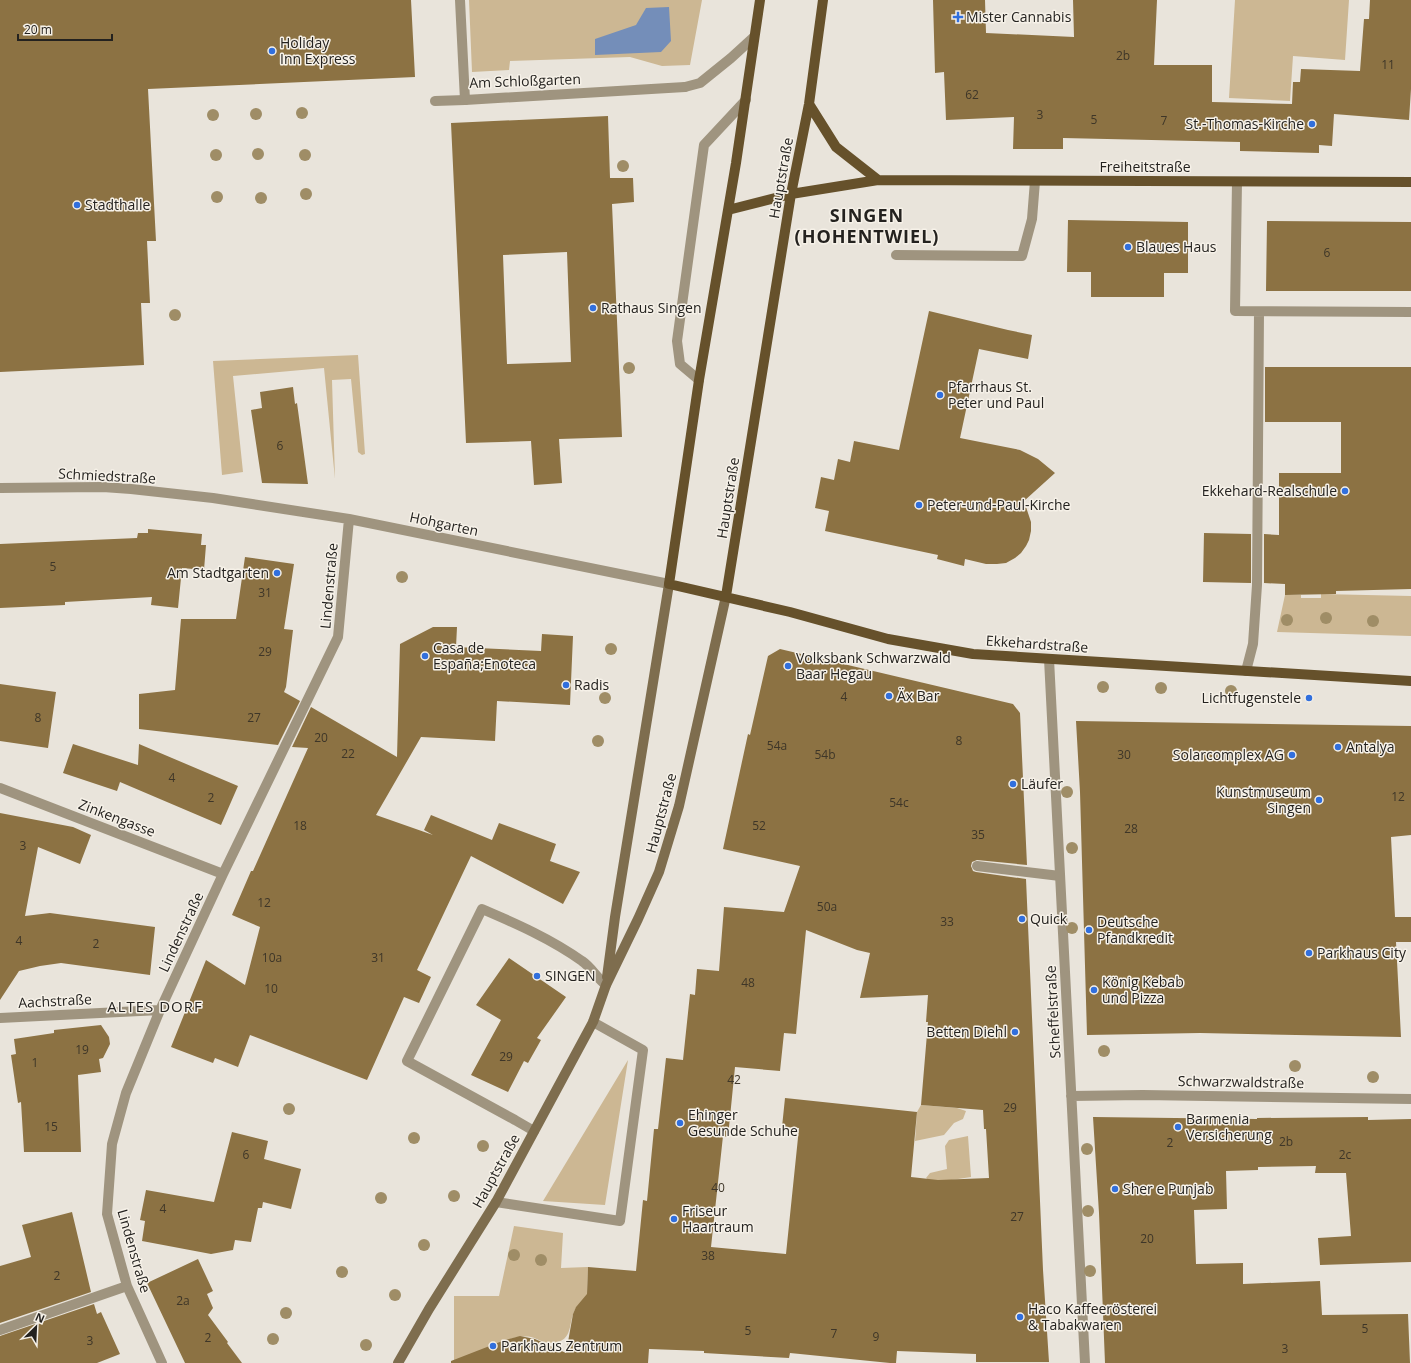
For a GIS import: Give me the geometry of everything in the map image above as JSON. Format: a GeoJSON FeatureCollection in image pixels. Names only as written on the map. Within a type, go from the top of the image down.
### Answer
{"type":"FeatureCollection","features":[{"type":"Feature","properties":{"kind":"main road","name":"Hauptstraße"},"geometry":{"type":"LineString","coordinates":[[606,985],[616,909],[669,584],[699,380],[746,100],[760,0]]}},
{"type":"Feature","properties":{"kind":"main road","name":"Hauptstraße"},"geometry":{"type":"LineString","coordinates":[[398,1363],[429,1308],[496,1202],[592,1022],[606,985],[659,872],[680,806],[726,596],[791,194],[809,104],[823,0]]}},
{"type":"Feature","properties":{"kind":"main road"},"geometry":{"type":"LineString","coordinates":[[809,104],[836,147],[878,180]]}},
{"type":"Feature","properties":{"kind":"main road","name":"Freiheitstraße"},"geometry":{"type":"LineString","coordinates":[[728,210],[791,194],[878,180],[1411,182]]}},
{"type":"Feature","properties":{"kind":"main road","name":"Ekkehardstraße"},"geometry":{"type":"LineString","coordinates":[[669,584],[726,596],[888,639],[973,654],[1411,682]]}},
{"type":"Feature","properties":{"kind":"street","name":"Am Schloßgarten"},"geometry":{"type":"LineString","coordinates":[[460,0],[465,100],[685,87],[700,83],[754,37]]}},
{"type":"Feature","properties":{"kind":"street"},"geometry":{"type":"LineString","coordinates":[[435,101],[465,100]]}},
{"type":"Feature","properties":{"kind":"street"},"geometry":{"type":"LineString","coordinates":[[699,380],[680,364],[677,341],[704,145],[746,100]]}},
{"type":"Feature","properties":{"kind":"street"},"geometry":{"type":"LineString","coordinates":[[896,255],[1022,256],[1032,219],[1035,181]]}},
{"type":"Feature","properties":{"kind":"street"},"geometry":{"type":"LineString","coordinates":[[1237,182],[1235,311],[1411,312]]}},
{"type":"Feature","properties":{"kind":"street"},"geometry":{"type":"LineString","coordinates":[[1246,671],[1253,644],[1257,586],[1259,312]]}},
{"type":"Feature","properties":{"kind":"street","name":"Schmiedstraße"},"geometry":{"type":"LineString","coordinates":[[0,488],[131,489],[213,498]]}},
{"type":"Feature","properties":{"kind":"street","name":"Hohgarten"},"geometry":{"type":"LineString","coordinates":[[213,498],[349,519],[669,584]]}},
{"type":"Feature","properties":{"kind":"street","name":"Lindenstraße"},"geometry":{"type":"LineString","coordinates":[[162,1363],[127,1286],[107,1214],[112,1144],[126,1092],[160,1010],[223,874],[338,637],[349,519]]}},
{"type":"Feature","properties":{"kind":"street","name":"Scheffelstraße"},"geometry":{"type":"LineString","coordinates":[[1049,659],[1085,1363]]}},
{"type":"Feature","properties":{"kind":"street","name":"Zinkengasse"},"geometry":{"type":"LineString","coordinates":[[0,788],[223,874]]}},
{"type":"Feature","properties":{"kind":"street"},"geometry":{"type":"LineString","coordinates":[[976,866],[1060,876]]}},
{"type":"Feature","properties":{"kind":"street"},"geometry":{"type":"LineString","coordinates":[[534,1131],[407,1061],[482,909],[532,931],[583,962],[598,979],[606,985]]}},
{"type":"Feature","properties":{"kind":"street","name":"Aachstraße"},"geometry":{"type":"LineString","coordinates":[[0,1018],[160,1010]]}},
{"type":"Feature","properties":{"kind":"street"},"geometry":{"type":"LineString","coordinates":[[496,1202],[620,1221],[643,1050],[592,1022]]}},
{"type":"Feature","properties":{"kind":"street","name":"Schwarzwaldstraße"},"geometry":{"type":"LineString","coordinates":[[1071,1096],[1143,1095],[1411,1099]]}},
{"type":"Feature","properties":{"kind":"street"},"geometry":{"type":"LineString","coordinates":[[0,1330],[127,1286]]}},
{"type":"Feature","properties":{"kind":"shaded area"},"geometry":{"type":"Polygon","coordinates":[[[469,0],[702,0],[690,65],[662,66],[630,57],[510,61],[509,70],[472,72],[469,0]]]}},
{"type":"Feature","properties":{"kind":"shaded area"},"geometry":{"type":"Polygon","coordinates":[[[1235,0],[1349,0],[1345,60],[1293,56],[1290,101],[1229,98],[1235,0]]]}},
{"type":"Feature","properties":{"kind":"shaded area"},"geometry":{"type":"Polygon","coordinates":[[[358,355],[365,454],[362,455],[358,452],[351,379],[332,380],[335,479],[324,368],[233,376],[243,472],[222,475],[213,361],[358,355]]]}},
{"type":"Feature","properties":{"kind":"shaded area"},"geometry":{"type":"Polygon","coordinates":[[[1321,594],[1411,596],[1411,636],[1277,632],[1285,595],[1301,595],[1301,598],[1321,598],[1321,594]]]}},
{"type":"Feature","properties":{"kind":"shaded area"},"geometry":{"type":"Polygon","coordinates":[[[628,1060],[605,1205],[543,1201],[628,1060]]]}},
{"type":"Feature","properties":{"kind":"shaded area"},"geometry":{"type":"Polygon","coordinates":[[[921,1105],[957,1108],[966,1111],[963,1119],[954,1123],[944,1135],[915,1141],[917,1112],[921,1105]]]}},
{"type":"Feature","properties":{"kind":"shaded area"},"geometry":{"type":"Polygon","coordinates":[[[968,1136],[971,1177],[932,1183],[926,1178],[930,1173],[947,1169],[945,1146],[949,1140],[968,1136]]]}},
{"type":"Feature","properties":{"kind":"shaded area"},"geometry":{"type":"Polygon","coordinates":[[[514,1226],[563,1233],[561,1268],[588,1267],[587,1297],[578,1305],[573,1313],[569,1330],[564,1339],[552,1343],[546,1343],[529,1337],[513,1338],[454,1362],[454,1296],[499,1296],[514,1226]]]}},
{"type":"Feature","properties":{"kind":"water"},"geometry":{"type":"Polygon","coordinates":[[[669,7],[671,41],[661,52],[595,55],[595,39],[636,25],[646,8],[669,7]]]}},
{"type":"Feature","properties":{"kind":"building","name":"Stadthalle"},"geometry":{"type":"Polygon","coordinates":[[[0,0],[411,0],[415,77],[148,89],[156,241],[147,241],[150,303],[141,303],[144,365],[0,372],[0,0]]]}},
{"type":"Feature","properties":{"kind":"building"},"geometry":{"type":"Polygon","coordinates":[[[933,0],[985,0],[986,33],[1074,37],[1073,0],[1157,0],[1154,65],[1212,65],[1212,102],[1292,104],[1293,82],[1300,82],[1301,69],[1360,71],[1364,19],[1369,19],[1370,0],[1411,0],[1411,89],[1409,120],[1334,114],[1332,146],[1319,145],[1319,153],[1240,151],[1240,142],[1063,138],[1063,149],[1013,149],[1014,117],[946,120],[944,72],[935,73],[933,0]]]}},
{"type":"Feature","properties":{"kind":"building","name":"Rathaus Singen"},"geometry":{"type":"Polygon","coordinates":[[[608,116],[610,178],[633,178],[634,202],[612,204],[622,437],[559,439],[562,483],[534,485],[531,441],[466,443],[451,123],[608,116]],[[567,252],[503,255],[507,364],[571,362],[567,252]]]}},
{"type":"Feature","properties":{"kind":"building","name":"Blaues Haus"},"geometry":{"type":"Polygon","coordinates":[[[1068,220],[1188,222],[1188,273],[1164,273],[1164,297],[1091,297],[1091,272],[1067,272],[1068,220]]]}},
{"type":"Feature","properties":{"kind":"building"},"geometry":{"type":"Polygon","coordinates":[[[1267,221],[1411,222],[1411,291],[1266,291],[1267,221]]]}},
{"type":"Feature","properties":{"kind":"building","name":"Peter-und-Paul-Kirche"},"geometry":{"type":"Polygon","coordinates":[[[929,311],[1032,335],[1028,359],[979,349],[960,438],[1020,450],[1038,459],[1055,473],[1024,501],[1031,522],[1029,540],[1021,553],[1006,563],[986,564],[965,559],[964,566],[937,559],[938,555],[825,531],[829,511],[815,508],[821,477],[834,480],[838,459],[850,462],[854,441],[899,450],[929,311]]]}},
{"type":"Feature","properties":{"kind":"building","name":"Ekkehard-Realschule"},"geometry":{"type":"Polygon","coordinates":[[[1265,367],[1411,367],[1411,589],[1336,591],[1336,594],[1285,595],[1285,584],[1264,583],[1264,534],[1279,535],[1279,473],[1341,473],[1341,422],[1265,422],[1265,367]]]}},
{"type":"Feature","properties":{"kind":"building"},"geometry":{"type":"Polygon","coordinates":[[[293,387],[295,404],[297,403],[308,484],[262,483],[251,410],[262,408],[260,392],[293,387]]]}},
{"type":"Feature","properties":{"kind":"building"},"geometry":{"type":"Polygon","coordinates":[[[148,529],[202,534],[201,545],[206,545],[204,570],[182,568],[178,608],[151,605],[152,597],[65,602],[65,605],[0,608],[0,544],[137,538],[138,533],[148,533],[148,529]]]}},
{"type":"Feature","properties":{"kind":"building"},"geometry":{"type":"Polygon","coordinates":[[[1204,533],[1251,534],[1251,583],[1203,582],[1204,533]]]}},
{"type":"Feature","properties":{"kind":"building"},"geometry":{"type":"Polygon","coordinates":[[[245,557],[294,564],[284,629],[293,630],[286,687],[284,692],[300,701],[278,745],[139,729],[139,694],[175,690],[181,619],[236,619],[245,557]]]}},
{"type":"Feature","properties":{"kind":"building"},"geometry":{"type":"Polygon","coordinates":[[[433,627],[457,627],[456,647],[541,651],[542,634],[573,636],[570,705],[497,701],[495,741],[421,737],[376,815],[433,835],[424,830],[431,815],[492,840],[499,823],[556,844],[550,861],[580,872],[563,904],[471,856],[417,970],[431,977],[419,1003],[404,997],[367,1080],[250,1035],[238,1067],[215,1058],[213,1063],[171,1047],[206,960],[245,985],[260,927],[232,915],[308,748],[292,747],[311,707],[397,757],[400,644],[433,627]]]}},
{"type":"Feature","properties":{"kind":"building"},"geometry":{"type":"Polygon","coordinates":[[[780,649],[1013,704],[1020,713],[1027,865],[977,860],[972,862],[971,866],[973,871],[976,872],[1026,879],[1043,1270],[1049,1362],[976,1362],[976,1354],[897,1351],[896,1363],[890,1363],[790,1353],[789,1358],[704,1353],[704,1351],[649,1349],[648,1363],[451,1363],[451,1361],[505,1340],[520,1336],[535,1339],[566,1353],[573,1314],[576,1307],[587,1294],[588,1267],[636,1271],[643,1200],[647,1201],[654,1129],[658,1129],[666,1058],[683,1060],[690,994],[695,995],[697,969],[719,971],[724,907],[784,912],[800,866],[723,849],[748,734],[750,735],[768,656],[780,649]],[[806,930],[796,1034],[784,1033],[780,1071],[735,1067],[728,1137],[723,1136],[711,1247],[786,1254],[799,1128],[782,1127],[785,1098],[917,1112],[911,1177],[938,1180],[989,1178],[986,1129],[984,1129],[983,1110],[921,1105],[928,1022],[926,1022],[928,995],[860,998],[870,953],[857,950],[806,930]]]}},
{"type":"Feature","properties":{"kind":"building"},"geometry":{"type":"Polygon","coordinates":[[[0,684],[56,692],[48,748],[0,741],[0,684]]]}},
{"type":"Feature","properties":{"kind":"building"},"geometry":{"type":"Polygon","coordinates":[[[1076,721],[1411,726],[1411,835],[1391,837],[1395,917],[1411,917],[1411,942],[1396,942],[1401,1037],[1200,1033],[1087,1035],[1080,792],[1076,721]]]}},
{"type":"Feature","properties":{"kind":"building"},"geometry":{"type":"Polygon","coordinates":[[[73,744],[138,765],[139,744],[238,786],[221,825],[120,782],[117,791],[63,773],[73,744]]]}},
{"type":"Feature","properties":{"kind":"building"},"geometry":{"type":"Polygon","coordinates":[[[0,813],[73,827],[91,835],[80,864],[38,847],[25,916],[50,913],[155,927],[150,975],[61,963],[40,966],[19,971],[0,1000],[0,813]]]}},
{"type":"Feature","properties":{"kind":"building"},"geometry":{"type":"Polygon","coordinates":[[[509,958],[566,997],[537,1038],[541,1040],[528,1063],[524,1061],[508,1092],[471,1075],[501,1020],[476,1005],[509,958]]]}},
{"type":"Feature","properties":{"kind":"building"},"geometry":{"type":"Polygon","coordinates":[[[101,1025],[109,1037],[110,1044],[103,1058],[99,1059],[101,1072],[78,1075],[81,1152],[24,1152],[21,1102],[18,1103],[11,1055],[16,1054],[14,1039],[54,1033],[54,1030],[101,1025]]]}},
{"type":"Feature","properties":{"kind":"building"},"geometry":{"type":"Polygon","coordinates":[[[1093,1117],[1257,1119],[1368,1117],[1368,1120],[1411,1119],[1411,1262],[1320,1265],[1318,1238],[1351,1236],[1346,1173],[1315,1173],[1316,1166],[1258,1167],[1258,1170],[1226,1171],[1227,1209],[1194,1210],[1196,1264],[1243,1263],[1243,1284],[1320,1281],[1322,1315],[1408,1314],[1410,1363],[1105,1363],[1099,1213],[1093,1117]]]}},
{"type":"Feature","properties":{"kind":"building"},"geometry":{"type":"Polygon","coordinates":[[[232,1132],[268,1141],[264,1159],[301,1169],[291,1209],[263,1202],[262,1208],[258,1208],[251,1242],[235,1240],[233,1250],[211,1254],[142,1241],[145,1221],[140,1220],[146,1190],[214,1202],[232,1132]]]}},
{"type":"Feature","properties":{"kind":"building"},"geometry":{"type":"Polygon","coordinates":[[[72,1212],[91,1292],[0,1323],[0,1266],[31,1257],[22,1225],[72,1212]]]}},
{"type":"Feature","properties":{"kind":"building"},"geometry":{"type":"Polygon","coordinates":[[[198,1259],[213,1291],[207,1294],[213,1308],[208,1315],[242,1363],[185,1363],[147,1283],[198,1259]]]}},
{"type":"Feature","properties":{"kind":"building"},"geometry":{"type":"Polygon","coordinates":[[[94,1304],[97,1314],[101,1312],[120,1354],[97,1363],[0,1363],[0,1336],[94,1304]]]}},
{"type":"Feature","properties":{"kind":"place","name":"Mister Cannabis"},"geometry":{"type":"Point","coordinates":[958,17]}},
{"type":"Feature","properties":{"kind":"place","name":"Holiday Inn Express"},"geometry":{"type":"Point","coordinates":[272,51]}},
{"type":"Feature","properties":{"kind":"place","name":"St.-Thomas-Kirche"},"geometry":{"type":"Point","coordinates":[1312,124]}},
{"type":"Feature","properties":{"kind":"place","name":"Stadthalle"},"geometry":{"type":"Point","coordinates":[77,205]}},
{"type":"Feature","properties":{"kind":"place","name":"Blaues Haus"},"geometry":{"type":"Point","coordinates":[1128,247]}},
{"type":"Feature","properties":{"kind":"place","name":"Rathaus Singen"},"geometry":{"type":"Point","coordinates":[593,308]}},
{"type":"Feature","properties":{"kind":"place","name":"Pfarrhaus St. Peter und Paul"},"geometry":{"type":"Point","coordinates":[940,395]}},
{"type":"Feature","properties":{"kind":"place","name":"Ekkehard-Realschule"},"geometry":{"type":"Point","coordinates":[1345,491]}},
{"type":"Feature","properties":{"kind":"place","name":"Peter-und-Paul-Kirche"},"geometry":{"type":"Point","coordinates":[919,505]}},
{"type":"Feature","properties":{"kind":"place","name":"Am Stadtgarten"},"geometry":{"type":"Point","coordinates":[277,573]}},
{"type":"Feature","properties":{"kind":"place","name":"Casa de España;Enoteca"},"geometry":{"type":"Point","coordinates":[425,656]}},
{"type":"Feature","properties":{"kind":"place","name":"Volksbank Schwarzwald Baar Hegau"},"geometry":{"type":"Point","coordinates":[788,666]}},
{"type":"Feature","properties":{"kind":"place","name":"Radis"},"geometry":{"type":"Point","coordinates":[566,685]}},
{"type":"Feature","properties":{"kind":"place","name":"Äx Bar"},"geometry":{"type":"Point","coordinates":[889,696]}},
{"type":"Feature","properties":{"kind":"place","name":"Lichtfugenstele"},"geometry":{"type":"Point","coordinates":[1309,698]}},
{"type":"Feature","properties":{"kind":"place","name":"Antalya"},"geometry":{"type":"Point","coordinates":[1338,747]}},
{"type":"Feature","properties":{"kind":"place","name":"Solarcomplex AG"},"geometry":{"type":"Point","coordinates":[1292,755]}},
{"type":"Feature","properties":{"kind":"place","name":"Läufer"},"geometry":{"type":"Point","coordinates":[1013,784]}},
{"type":"Feature","properties":{"kind":"place","name":"Kunstmuseum Singen"},"geometry":{"type":"Point","coordinates":[1319,800]}},
{"type":"Feature","properties":{"kind":"place","name":"Quick"},"geometry":{"type":"Point","coordinates":[1022,919]}},
{"type":"Feature","properties":{"kind":"place","name":"Deutsche Pfandkredit"},"geometry":{"type":"Point","coordinates":[1089,930]}},
{"type":"Feature","properties":{"kind":"place","name":"Parkhaus City"},"geometry":{"type":"Point","coordinates":[1309,953]}},
{"type":"Feature","properties":{"kind":"place","name":"SINGEN"},"geometry":{"type":"Point","coordinates":[537,976]}},
{"type":"Feature","properties":{"kind":"place","name":"König Kebab und Pizza"},"geometry":{"type":"Point","coordinates":[1094,990]}},
{"type":"Feature","properties":{"kind":"place","name":"Betten Diehl"},"geometry":{"type":"Point","coordinates":[1015,1032]}},
{"type":"Feature","properties":{"kind":"place","name":"Ehinger Gesunde Schuhe"},"geometry":{"type":"Point","coordinates":[680,1123]}},
{"type":"Feature","properties":{"kind":"place","name":"Barmenia Versicherung"},"geometry":{"type":"Point","coordinates":[1178,1127]}},
{"type":"Feature","properties":{"kind":"place","name":"Sher e Punjab"},"geometry":{"type":"Point","coordinates":[1115,1189]}},
{"type":"Feature","properties":{"kind":"place","name":"Friseur Haartraum"},"geometry":{"type":"Point","coordinates":[674,1219]}},
{"type":"Feature","properties":{"kind":"place","name":"Haco Kaffeerösterei & Tabakwaren"},"geometry":{"type":"Point","coordinates":[1020,1317]}},
{"type":"Feature","properties":{"kind":"place","name":"Parkhaus Zentrum"},"geometry":{"type":"Point","coordinates":[493,1346]}},
{"type":"Feature","properties":{"kind":"district","name":"SINGEN (HOHENTWIEL)"},"geometry":{"type":"Point","coordinates":[867,226]}},
{"type":"Feature","properties":{"kind":"district","name":"ALTES DORF"},"geometry":{"type":"Point","coordinates":[155,1007]}}]}
